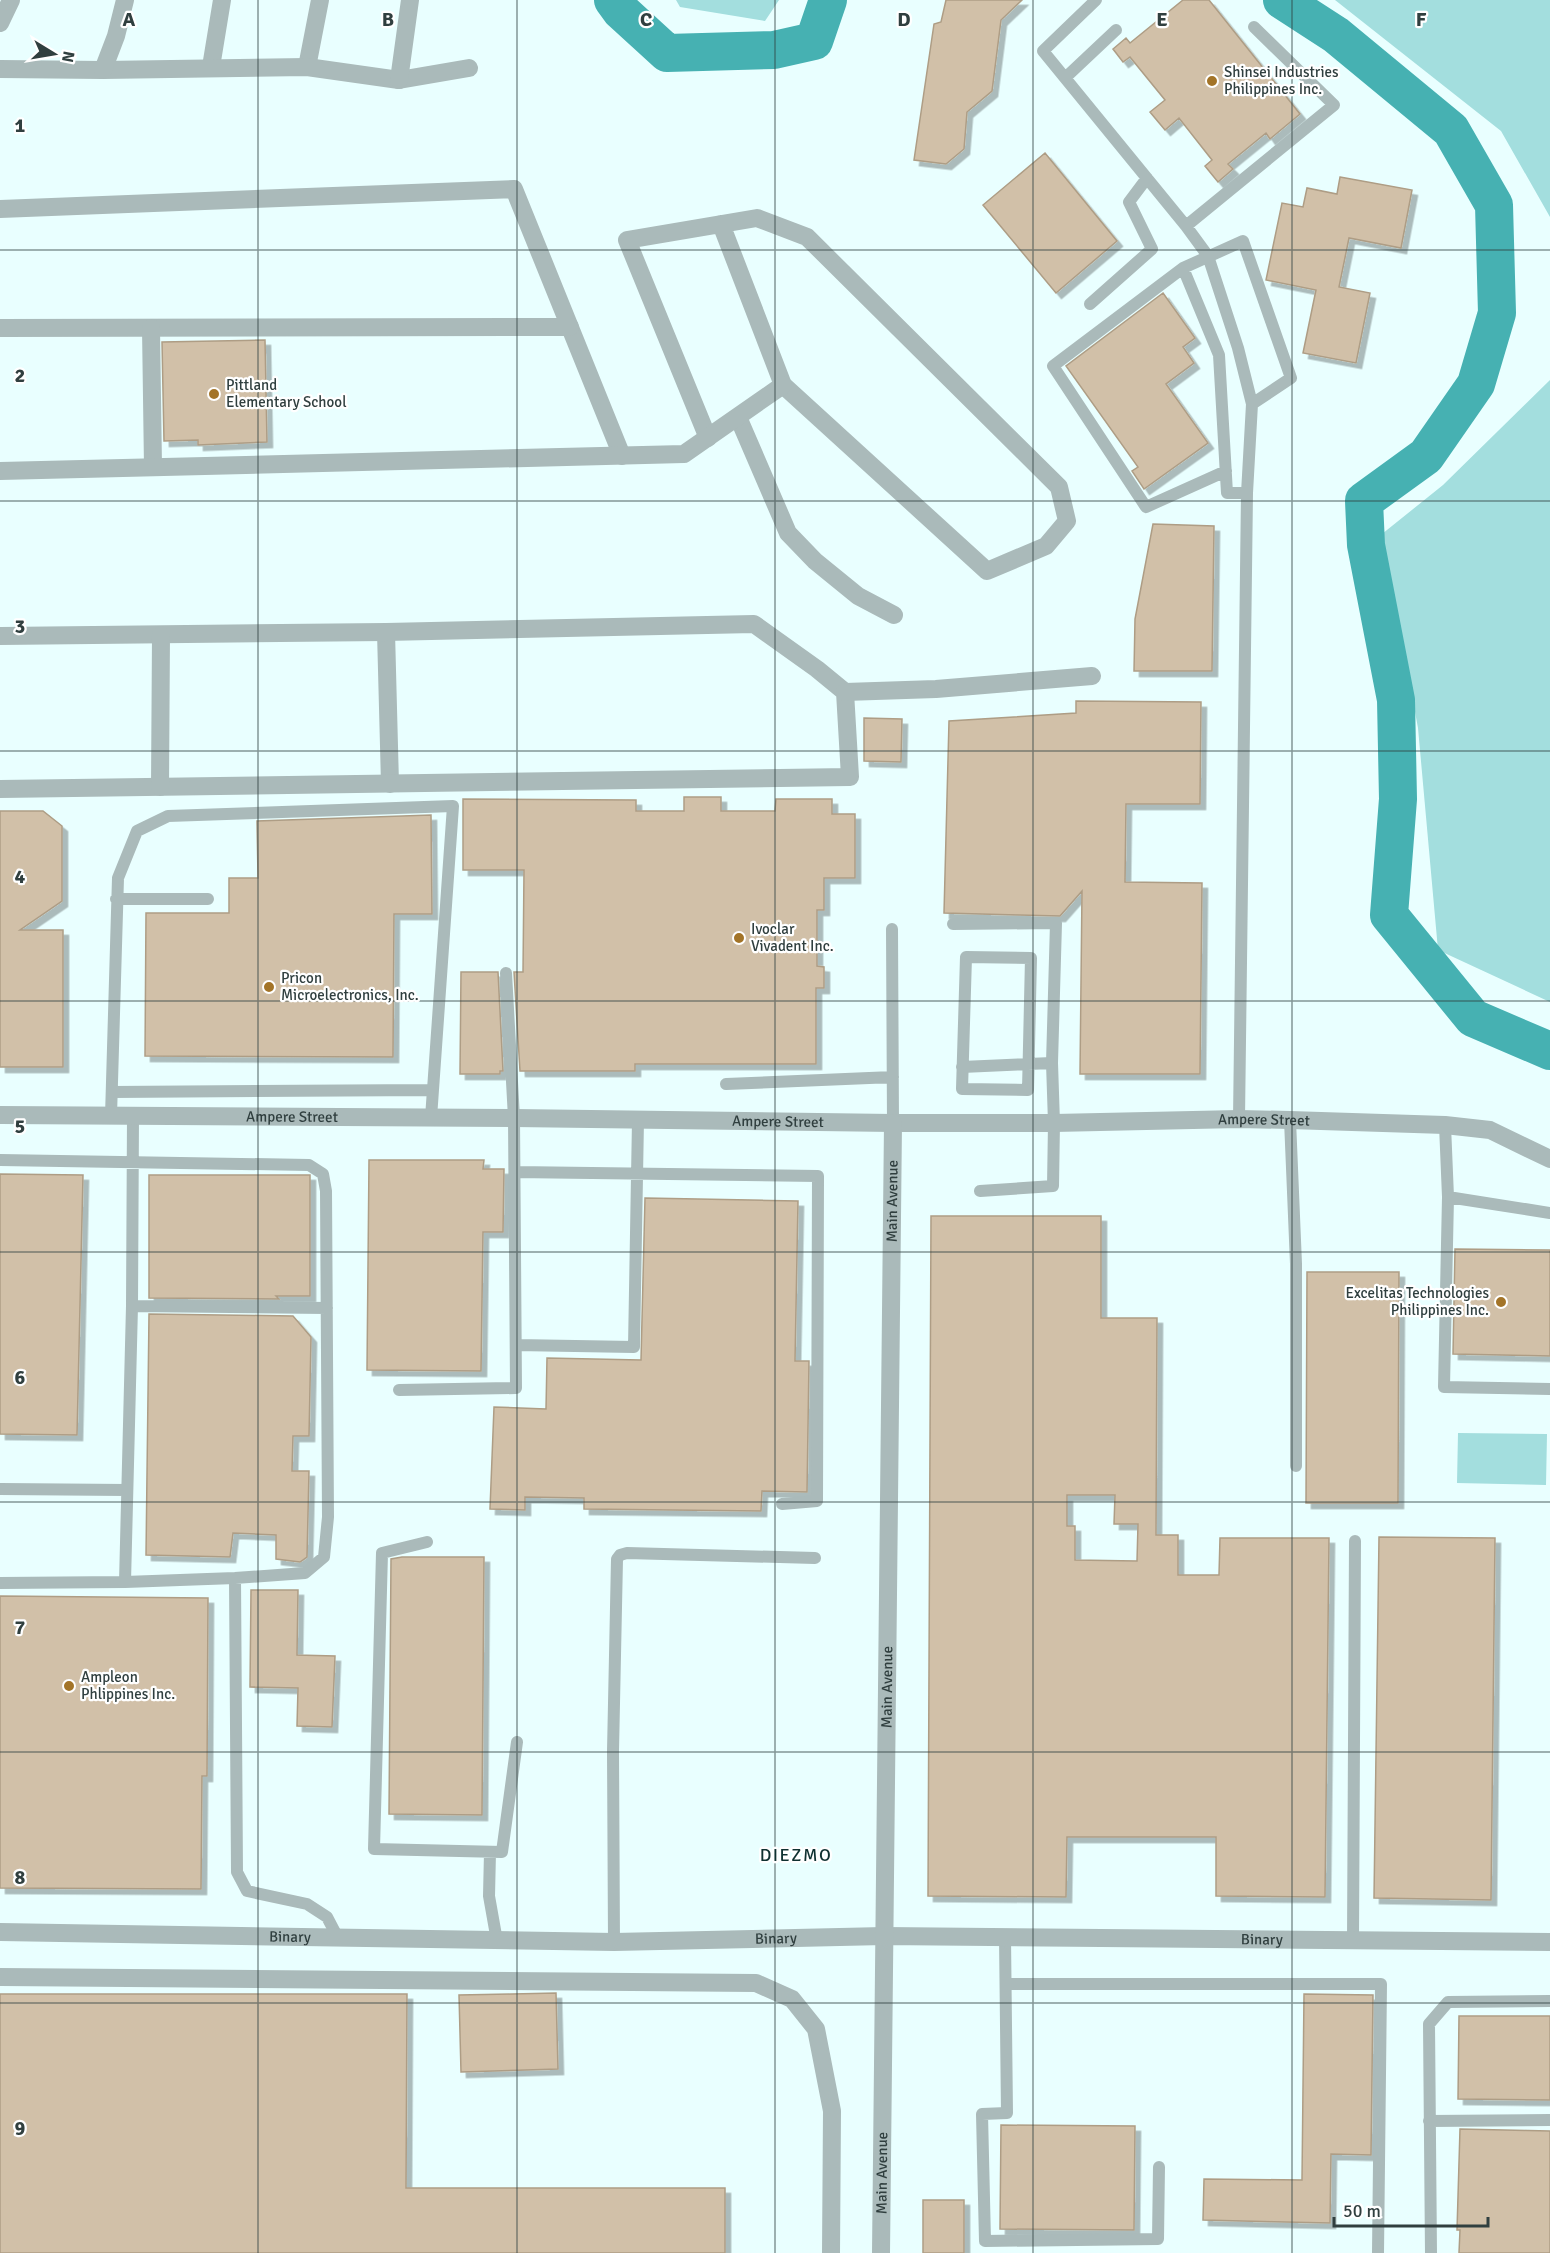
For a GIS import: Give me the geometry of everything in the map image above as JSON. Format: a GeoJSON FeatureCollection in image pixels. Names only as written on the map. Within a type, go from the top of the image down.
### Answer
{"type":"FeatureCollection","features":[{"type":"Feature","properties":{"kind":"street"},"geometry":{"type":"LineString","coordinates":[[0,23],[11,0]]}},
{"type":"Feature","properties":{"kind":"street"},"geometry":{"type":"LineString","coordinates":[[104,70],[125,0]]}},
{"type":"Feature","properties":{"kind":"street"},"geometry":{"type":"LineString","coordinates":[[211,68],[222,0]]}},
{"type":"Feature","properties":{"kind":"street"},"geometry":{"type":"LineString","coordinates":[[307,67],[320,0]]}},
{"type":"Feature","properties":{"kind":"street"},"geometry":{"type":"LineString","coordinates":[[399,80],[410,0]]}},
{"type":"Feature","properties":{"kind":"street"},"geometry":{"type":"LineString","coordinates":[[0,69],[307,67],[399,80],[469,68]]}},
{"type":"Feature","properties":{"kind":"street"},"geometry":{"type":"LineString","coordinates":[[0,209],[514,189],[622,456]]}},
{"type":"Feature","properties":{"kind":"street"},"geometry":{"type":"LineString","coordinates":[[708,438],[627,240],[721,224],[757,218],[807,237],[1059,487],[1067,521],[1046,546],[987,571],[783,385],[721,224]]}},
{"type":"Feature","properties":{"kind":"street"},"geometry":{"type":"LineString","coordinates":[[0,328],[570,327]]}},
{"type":"Feature","properties":{"kind":"street"},"geometry":{"type":"LineString","coordinates":[[151,328],[153,467]]}},
{"type":"Feature","properties":{"kind":"street"},"geometry":{"type":"LineString","coordinates":[[0,471],[684,454],[783,385]]}},
{"type":"Feature","properties":{"kind":"street"},"geometry":{"type":"LineString","coordinates":[[738,417],[788,533],[815,561],[858,596],[894,615]]}},
{"type":"Feature","properties":{"kind":"street"},"geometry":{"type":"LineString","coordinates":[[0,636],[386,632],[754,624],[845,692],[936,689],[1092,676]]}},
{"type":"Feature","properties":{"kind":"street"},"geometry":{"type":"LineString","coordinates":[[386,632],[390,784]]}},
{"type":"Feature","properties":{"kind":"street"},"geometry":{"type":"LineString","coordinates":[[160,788],[161,635]]}},
{"type":"Feature","properties":{"kind":"street"},"geometry":{"type":"LineString","coordinates":[[0,789],[850,777],[845,692]]}},
{"type":"Feature","properties":{"kind":"street","name":"Ampere Street"},"geometry":{"type":"LineString","coordinates":[[0,1115],[893,1123],[1290,1120],[1445,1125],[1490,1130],[1550,1159]]}},
{"type":"Feature","properties":{"kind":"street","name":"Main Avenue"},"geometry":{"type":"LineString","coordinates":[[881,2253],[893,1123]]}},
{"type":"Feature","properties":{"kind":"street","name":"Binary"},"geometry":{"type":"LineString","coordinates":[[0,1932],[614,1942],[884,1935],[1550,1942]]}},
{"type":"Feature","properties":{"kind":"street"},"geometry":{"type":"LineString","coordinates":[[0,1977],[756,1983],[792,1999],[816,2029],[832,2111],[831,2253]]}},
{"type":"Feature","properties":{"kind":"lane"},"geometry":{"type":"LineString","coordinates":[[1096,0],[1043,51],[1208,256],[1238,348],[1252,404],[1247,493],[1239,1119]]}},
{"type":"Feature","properties":{"kind":"lane"},"geometry":{"type":"LineString","coordinates":[[1186,226],[1334,105],[1254,27]]}},
{"type":"Feature","properties":{"kind":"lane"},"geometry":{"type":"LineString","coordinates":[[1065,78],[1116,30]]}},
{"type":"Feature","properties":{"kind":"lane"},"geometry":{"type":"LineString","coordinates":[[1090,304],[1152,249],[1129,202],[1147,178]]}},
{"type":"Feature","properties":{"kind":"lane"},"geometry":{"type":"LineString","coordinates":[[1226,471],[1146,507],[1053,366],[1183,268],[1243,241],[1291,378],[1252,404]]}},
{"type":"Feature","properties":{"kind":"lane"},"geometry":{"type":"LineString","coordinates":[[1183,268],[1219,355],[1227,493],[1247,493]]}},
{"type":"Feature","properties":{"kind":"lane"},"geometry":{"type":"LineString","coordinates":[[111,1116],[116,899],[118,878],[137,831],[168,816],[453,806],[431,1118]]}},
{"type":"Feature","properties":{"kind":"lane"},"geometry":{"type":"LineString","coordinates":[[116,899],[208,899]]}},
{"type":"Feature","properties":{"kind":"lane"},"geometry":{"type":"LineString","coordinates":[[953,924],[1056,923],[1052,1064],[1053,1186],[980,1191]]}},
{"type":"Feature","properties":{"kind":"lane"},"geometry":{"type":"LineString","coordinates":[[892,929],[893,1123]]}},
{"type":"Feature","properties":{"kind":"lane"},"geometry":{"type":"LineString","coordinates":[[966,957],[1031,958],[1029,1065],[1028,1090],[962,1089],[966,957]]}},
{"type":"Feature","properties":{"kind":"lane"},"geometry":{"type":"LineString","coordinates":[[399,1390],[516,1388],[514,1118],[506,973]]}},
{"type":"Feature","properties":{"kind":"lane"},"geometry":{"type":"LineString","coordinates":[[962,1067],[1052,1064]]}},
{"type":"Feature","properties":{"kind":"lane"},"geometry":{"type":"LineString","coordinates":[[726,1084],[893,1077]]}},
{"type":"Feature","properties":{"kind":"lane"},"geometry":{"type":"LineString","coordinates":[[112,1092],[433,1090]]}},
{"type":"Feature","properties":{"kind":"lane"},"geometry":{"type":"LineString","coordinates":[[124,1582],[132,1306],[133,1116]]}},
{"type":"Feature","properties":{"kind":"lane"},"geometry":{"type":"LineString","coordinates":[[516,1345],[634,1347],[638,1120]]}},
{"type":"Feature","properties":{"kind":"lane"},"geometry":{"type":"LineString","coordinates":[[1290,1120],[1296,1264],[1296,1466]]}},
{"type":"Feature","properties":{"kind":"lane"},"geometry":{"type":"LineString","coordinates":[[1445,1125],[1448,1197],[1444,1387],[1550,1389]]}},
{"type":"Feature","properties":{"kind":"lane"},"geometry":{"type":"LineString","coordinates":[[0,1160],[309,1165],[323,1174],[326,1191],[328,1517],[324,1557],[306,1573],[124,1582],[0,1582]]}},
{"type":"Feature","properties":{"kind":"lane"},"geometry":{"type":"LineString","coordinates":[[514,1172],[818,1176],[818,1500],[782,1504]]}},
{"type":"Feature","properties":{"kind":"lane"},"geometry":{"type":"LineString","coordinates":[[1448,1197],[1550,1213]]}},
{"type":"Feature","properties":{"kind":"lane"},"geometry":{"type":"LineString","coordinates":[[132,1306],[327,1308]]}},
{"type":"Feature","properties":{"kind":"lane"},"geometry":{"type":"LineString","coordinates":[[0,1490],[127,1490]]}},
{"type":"Feature","properties":{"kind":"lane"},"geometry":{"type":"LineString","coordinates":[[1353,1941],[1355,1541]]}},
{"type":"Feature","properties":{"kind":"lane"},"geometry":{"type":"LineString","coordinates":[[427,1542],[382,1553],[374,1849],[502,1852],[517,1742]]}},
{"type":"Feature","properties":{"kind":"lane"},"geometry":{"type":"LineString","coordinates":[[614,1942],[613,1751],[617,1559],[620,1555],[627,1553],[815,1558]]}},
{"type":"Feature","properties":{"kind":"lane"},"geometry":{"type":"LineString","coordinates":[[235,1578],[237,1872],[248,1891],[307,1904],[327,1917],[338,1938]]}},
{"type":"Feature","properties":{"kind":"lane"},"geometry":{"type":"LineString","coordinates":[[490,1852],[489,1896],[497,1941]]}},
{"type":"Feature","properties":{"kind":"lane"},"geometry":{"type":"LineString","coordinates":[[1005,1937],[1007,2113],[982,2114],[985,2241],[1158,2239],[1159,2167]]}},
{"type":"Feature","properties":{"kind":"lane"},"geometry":{"type":"LineString","coordinates":[[1006,1984],[1381,1984],[1378,2253]]}},
{"type":"Feature","properties":{"kind":"lane"},"geometry":{"type":"LineString","coordinates":[[1431,2253],[1429,2024],[1448,2002],[1550,2001]]}},
{"type":"Feature","properties":{"kind":"lane"},"geometry":{"type":"LineString","coordinates":[[1429,2121],[1550,2120]]}},
{"type":"Feature","properties":{"kind":"shaded area"},"geometry":{"type":"Polygon","coordinates":[[[676,0],[779,0],[765,21],[680,7],[676,0]]]}},
{"type":"Feature","properties":{"kind":"shaded area"},"geometry":{"type":"Polygon","coordinates":[[[1335,0],[1550,0],[1550,217],[1501,131],[1335,0]]]}},
{"type":"Feature","properties":{"kind":"shaded area"},"geometry":{"type":"Polygon","coordinates":[[[1550,380],[1550,1002],[1438,950],[1418,728],[1382,534],[1443,485],[1550,380]]]}},
{"type":"Feature","properties":{"kind":"shaded area"},"geometry":{"type":"Polygon","coordinates":[[[1458,1433],[1547,1434],[1546,1485],[1457,1483],[1458,1433]]]}},
{"type":"Feature","properties":{"kind":"building"},"geometry":{"type":"Polygon","coordinates":[[[946,0],[1022,0],[1001,20],[992,91],[967,112],[964,149],[946,164],[914,160],[934,24],[941,22],[946,0]]]}},
{"type":"Feature","properties":{"kind":"building","name":"Shinsei Industries Philippines Inc."},"geometry":{"type":"Polygon","coordinates":[[[1183,0],[1209,0],[1300,114],[1270,139],[1266,133],[1228,164],[1233,169],[1218,182],[1205,166],[1212,160],[1179,118],[1165,130],[1150,112],[1165,100],[1130,57],[1123,62],[1113,49],[1126,38],[1130,43],[1183,0]]]}},
{"type":"Feature","properties":{"kind":"building"},"geometry":{"type":"Polygon","coordinates":[[[1045,153],[1117,241],[1056,293],[983,205],[1045,153]]]}},
{"type":"Feature","properties":{"kind":"building"},"geometry":{"type":"Polygon","coordinates":[[[1340,177],[1412,190],[1401,248],[1349,238],[1339,287],[1370,293],[1356,363],[1303,353],[1316,290],[1266,280],[1282,203],[1303,207],[1307,188],[1337,194],[1340,177]]]}},
{"type":"Feature","properties":{"kind":"building"},"geometry":{"type":"Polygon","coordinates":[[[1163,293],[1195,338],[1183,347],[1194,363],[1166,384],[1208,443],[1144,489],[1132,471],[1138,467],[1066,366],[1163,293]]]}},
{"type":"Feature","properties":{"kind":"building","name":"Pittland Elementary School"},"geometry":{"type":"Polygon","coordinates":[[[265,340],[267,442],[198,445],[198,440],[164,441],[162,342],[265,340]]]}},
{"type":"Feature","properties":{"kind":"building"},"geometry":{"type":"Polygon","coordinates":[[[1153,524],[1214,526],[1212,671],[1134,671],[1135,619],[1153,524]]]}},
{"type":"Feature","properties":{"kind":"building"},"geometry":{"type":"Polygon","coordinates":[[[1076,701],[1201,702],[1200,804],[1126,804],[1125,882],[1202,883],[1200,1074],[1080,1074],[1082,891],[1060,916],[944,913],[949,721],[1076,713],[1076,701]]]}},
{"type":"Feature","properties":{"kind":"building"},"geometry":{"type":"Polygon","coordinates":[[[864,718],[902,719],[901,762],[864,761],[864,718]]]}},
{"type":"Feature","properties":{"kind":"building"},"geometry":{"type":"Polygon","coordinates":[[[684,797],[721,797],[721,811],[775,811],[776,799],[832,799],[832,814],[855,814],[855,878],[824,878],[824,910],[817,910],[817,966],[824,967],[824,988],[816,988],[816,1064],[635,1064],[635,1071],[520,1071],[514,972],[523,972],[524,870],[463,870],[463,799],[636,800],[636,811],[684,811],[684,797]]]}},
{"type":"Feature","properties":{"kind":"building"},"geometry":{"type":"Polygon","coordinates":[[[0,811],[43,811],[62,826],[62,901],[20,930],[63,930],[63,1067],[0,1067],[0,811]]]}},
{"type":"Feature","properties":{"kind":"building","name":"Pricon Microelectronics, Inc."},"geometry":{"type":"Polygon","coordinates":[[[431,815],[432,914],[394,914],[393,1057],[145,1056],[146,913],[229,913],[229,878],[258,878],[257,821],[431,815]]]}},
{"type":"Feature","properties":{"kind":"building"},"geometry":{"type":"Polygon","coordinates":[[[461,972],[498,972],[503,1071],[500,1071],[500,1074],[460,1074],[461,972]]]}},
{"type":"Feature","properties":{"kind":"building"},"geometry":{"type":"Polygon","coordinates":[[[369,1160],[484,1160],[483,1169],[504,1169],[503,1232],[483,1232],[481,1371],[367,1370],[369,1160]]]}},
{"type":"Feature","properties":{"kind":"building"},"geometry":{"type":"Polygon","coordinates":[[[0,1174],[83,1175],[77,1435],[0,1434],[0,1174]]]}},
{"type":"Feature","properties":{"kind":"building"},"geometry":{"type":"Polygon","coordinates":[[[149,1175],[310,1175],[310,1296],[276,1296],[279,1299],[149,1298],[149,1175]]]}},
{"type":"Feature","properties":{"kind":"building"},"geometry":{"type":"Polygon","coordinates":[[[645,1198],[798,1201],[795,1361],[809,1361],[807,1492],[762,1491],[761,1511],[584,1509],[584,1498],[525,1497],[525,1510],[490,1509],[494,1407],[546,1409],[547,1358],[641,1360],[645,1198]]]}},
{"type":"Feature","properties":{"kind":"building"},"geometry":{"type":"Polygon","coordinates":[[[931,1216],[1101,1216],[1101,1318],[1157,1318],[1156,1535],[1178,1535],[1178,1575],[1219,1575],[1220,1538],[1329,1538],[1325,1897],[1216,1896],[1216,1837],[1067,1837],[1066,1897],[928,1896],[931,1216]],[[1067,1495],[1067,1526],[1075,1526],[1075,1560],[1137,1561],[1138,1524],[1114,1524],[1115,1495],[1067,1495]]]}},
{"type":"Feature","properties":{"kind":"building","name":"Excelitas Technologies Philippines Inc."},"geometry":{"type":"Polygon","coordinates":[[[1455,1249],[1550,1250],[1550,1356],[1453,1354],[1455,1249]]]}},
{"type":"Feature","properties":{"kind":"building"},"geometry":{"type":"Polygon","coordinates":[[[1307,1272],[1399,1272],[1398,1503],[1306,1503],[1307,1272]]]}},
{"type":"Feature","properties":{"kind":"building"},"geometry":{"type":"Polygon","coordinates":[[[149,1314],[293,1316],[311,1337],[309,1436],[293,1436],[292,1471],[309,1471],[307,1557],[300,1562],[276,1559],[276,1535],[233,1533],[230,1557],[146,1555],[149,1314]]]}},
{"type":"Feature","properties":{"kind":"building"},"geometry":{"type":"Polygon","coordinates":[[[1379,1537],[1495,1538],[1491,1900],[1374,1898],[1379,1537]]]}},
{"type":"Feature","properties":{"kind":"building"},"geometry":{"type":"Polygon","coordinates":[[[484,1557],[482,1815],[389,1814],[391,1559],[484,1557]]]}},
{"type":"Feature","properties":{"kind":"building"},"geometry":{"type":"Polygon","coordinates":[[[251,1590],[298,1590],[297,1655],[335,1656],[332,1727],[297,1726],[298,1688],[250,1687],[251,1590]]]}},
{"type":"Feature","properties":{"kind":"building","name":"Ampleon Phlippines Inc."},"geometry":{"type":"Polygon","coordinates":[[[0,1596],[208,1598],[207,1776],[202,1776],[201,1889],[0,1888],[0,1596]]]}},
{"type":"Feature","properties":{"kind":"building"},"geometry":{"type":"Polygon","coordinates":[[[556,1993],[558,2069],[461,2072],[459,1995],[556,1993]]]}},
{"type":"Feature","properties":{"kind":"building"},"geometry":{"type":"Polygon","coordinates":[[[0,1994],[407,1994],[406,2188],[725,2188],[725,2253],[0,2253],[0,1994]]]}},
{"type":"Feature","properties":{"kind":"building"},"geometry":{"type":"Polygon","coordinates":[[[1304,1994],[1373,1995],[1371,2155],[1331,2154],[1330,2223],[1203,2220],[1204,2179],[1302,2180],[1304,1994]]]}},
{"type":"Feature","properties":{"kind":"building"},"geometry":{"type":"Polygon","coordinates":[[[1459,2016],[1550,2016],[1550,2100],[1458,2099],[1459,2016]]]}},
{"type":"Feature","properties":{"kind":"building"},"geometry":{"type":"Polygon","coordinates":[[[1001,2125],[1135,2126],[1134,2230],[1000,2229],[1001,2125]]]}},
{"type":"Feature","properties":{"kind":"building"},"geometry":{"type":"Polygon","coordinates":[[[1460,2129],[1550,2131],[1550,2253],[1459,2253],[1460,2230],[1457,2230],[1460,2129]]]}},
{"type":"Feature","properties":{"kind":"building"},"geometry":{"type":"Polygon","coordinates":[[[923,2200],[964,2200],[964,2253],[923,2253],[923,2200]]]}},
{"type":"Feature","properties":{"kind":"waterway"},"geometry":{"type":"LineString","coordinates":[[613,0],[621,11],[667,53],[774,50],[814,41],[828,0]]}},
{"type":"Feature","properties":{"kind":"waterway"},"geometry":{"type":"LineString","coordinates":[[1282,0],[1336,35],[1451,130],[1494,205],[1497,313],[1476,384],[1426,456],[1364,501],[1366,545],[1396,700],[1398,799],[1389,915],[1473,1018],[1550,1051]]}},
{"type":"Feature","properties":{"kind":"place","name":"Shinsei Industries Philippines Inc."},"geometry":{"type":"Point","coordinates":[1212,81]}},
{"type":"Feature","properties":{"kind":"place","name":"Pittland Elementary School"},"geometry":{"type":"Point","coordinates":[214,394]}},
{"type":"Feature","properties":{"kind":"place","name":"Ivoclar Vivadent Inc."},"geometry":{"type":"Point","coordinates":[739,938]}},
{"type":"Feature","properties":{"kind":"place","name":"Pricon Microelectronics, Inc."},"geometry":{"type":"Point","coordinates":[269,987]}},
{"type":"Feature","properties":{"kind":"place","name":"Excelitas Technologies Philippines Inc."},"geometry":{"type":"Point","coordinates":[1501,1302]}},
{"type":"Feature","properties":{"kind":"place","name":"Ampleon Phlippines Inc."},"geometry":{"type":"Point","coordinates":[69,1686]}},
{"type":"Feature","properties":{"kind":"district","name":"DIEZMO"},"geometry":{"type":"Point","coordinates":[796,1855]}}]}
